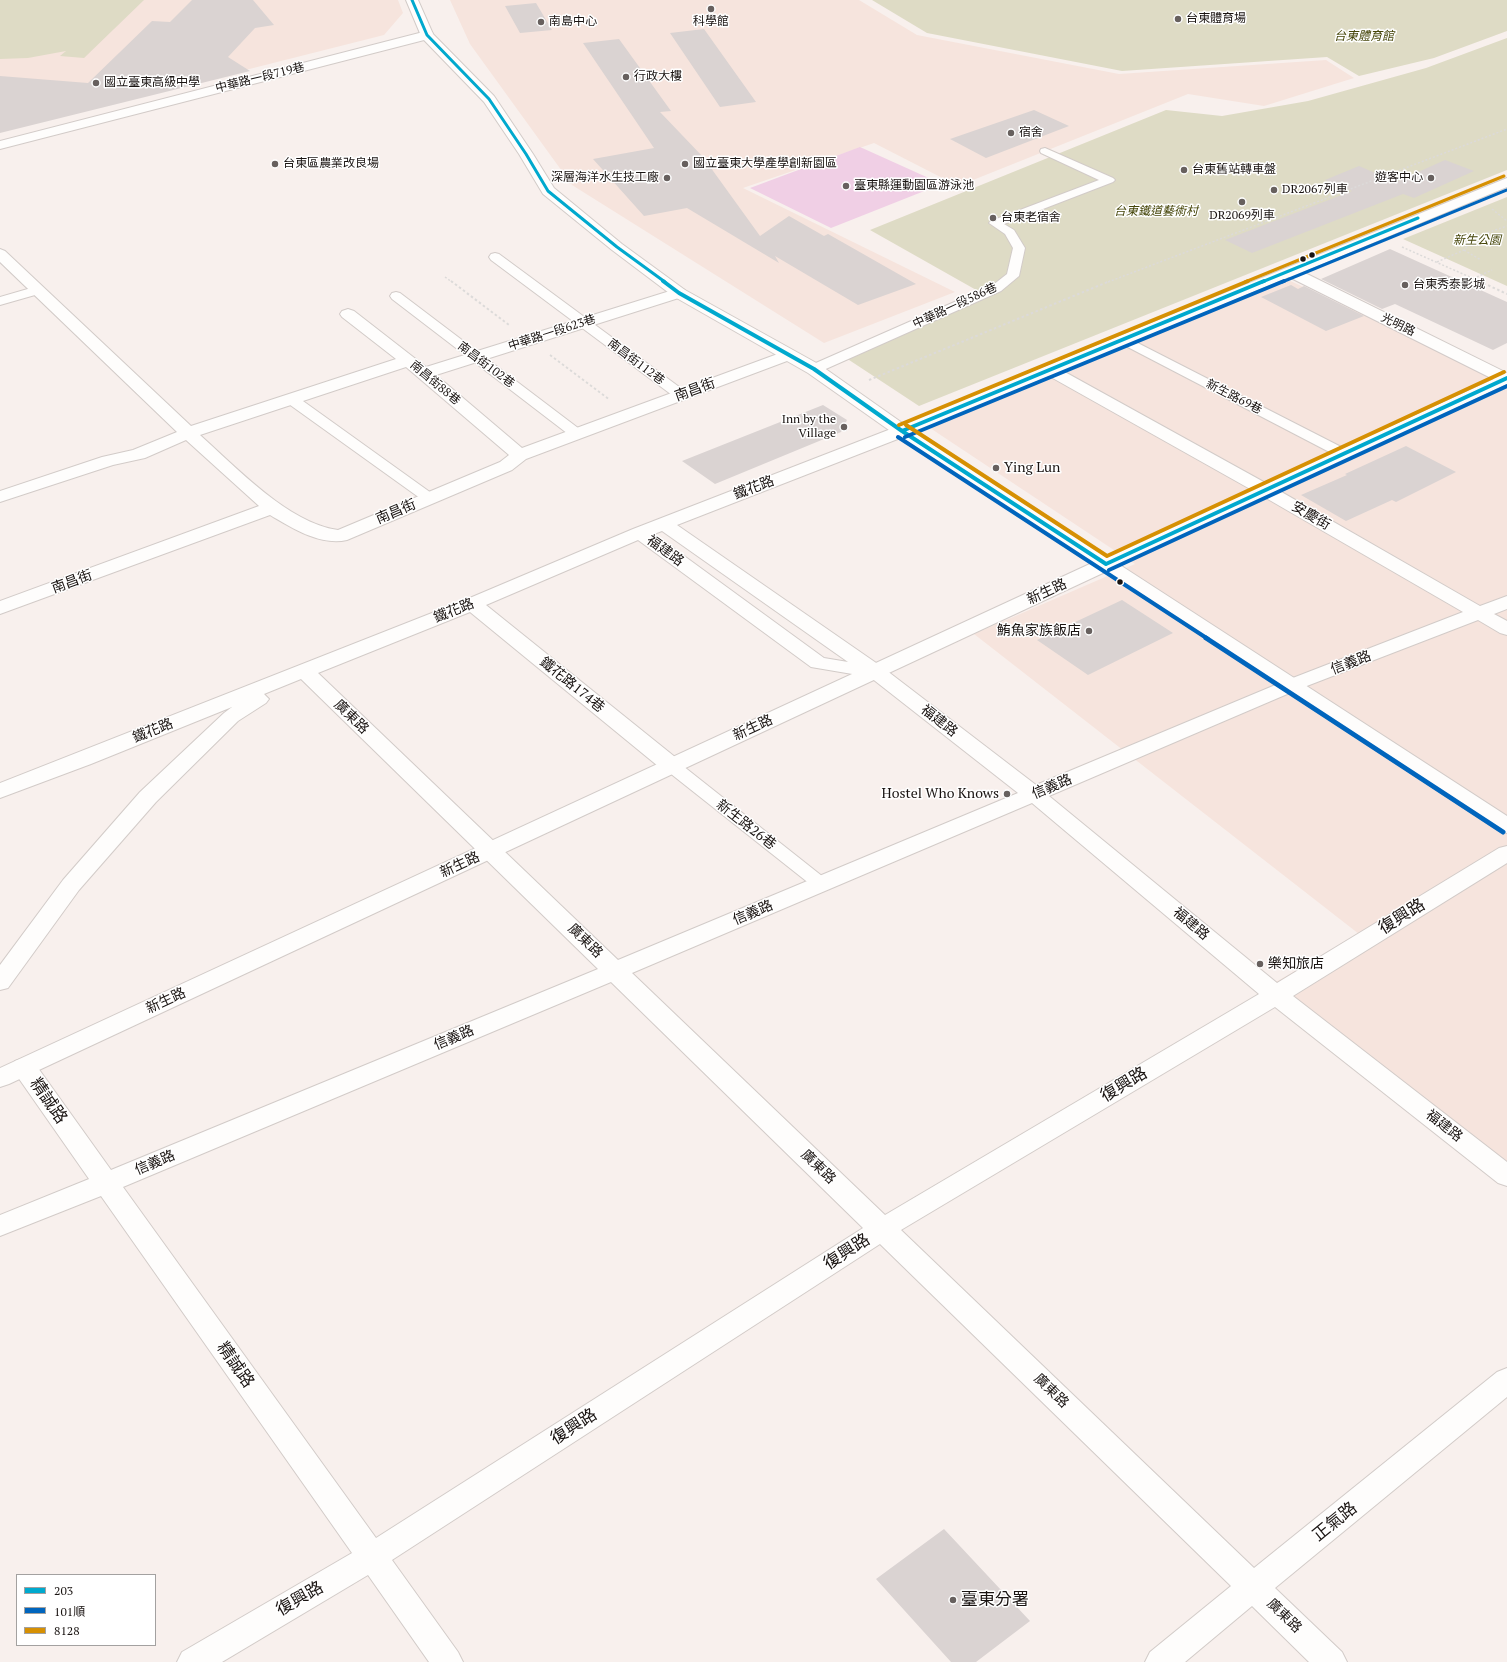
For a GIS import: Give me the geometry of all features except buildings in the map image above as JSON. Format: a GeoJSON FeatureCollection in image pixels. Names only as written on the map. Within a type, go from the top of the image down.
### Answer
{"type":"FeatureCollection","features":[{"type":"Feature","properties":{"kind":"street"},"geometry":{"type":"LineString","coordinates":[[412,0],[427,35],[489,99],[548,190],[617,246],[679,293],[814,369],[902,430],[1507,826]]}},
{"type":"Feature","properties":{"kind":"street","name":"中華路一段719巷"},"geometry":{"type":"LineString","coordinates":[[0,145],[427,35]]}},
{"type":"Feature","properties":{"kind":"street","name":"鐵花路"},"geometry":{"type":"LineString","coordinates":[[0,791],[472,604],[640,533],[902,430],[1507,182]]}},
{"type":"Feature","properties":{"kind":"street"},"geometry":{"type":"LineString","coordinates":[[0,254],[188,433],[272,508]]}},
{"type":"Feature","properties":{"kind":"street","name":"光明路"},"geometry":{"type":"LineString","coordinates":[[1289,271],[1506,379]]}},
{"type":"Feature","properties":{"kind":"street","name":"中華路一段623巷"},"geometry":{"type":"LineString","coordinates":[[424,373],[679,293]]}},
{"type":"Feature","properties":{"kind":"street","name":"南昌街88巷"},"geometry":{"type":"LineString","coordinates":[[348,314],[424,373],[520,455]]}},
{"type":"Feature","properties":{"kind":"street","name":"南昌街"},"geometry":{"type":"LineString","coordinates":[[0,608],[272,508],[304,527],[325,534],[340,536],[506,466],[520,455],[789,355]]}},
{"type":"Feature","properties":{"kind":"street"},"geometry":{"type":"LineString","coordinates":[[0,497],[108,461],[139,454],[188,433],[408,361]]}},
{"type":"Feature","properties":{"kind":"street","name":"安慶街"},"geometry":{"type":"LineString","coordinates":[[1050,370],[1265,490],[1507,629]]}},
{"type":"Feature","properties":{"kind":"street","name":"新生路"},"geometry":{"type":"LineString","coordinates":[[12,1073],[1506,379]]}},
{"type":"Feature","properties":{"kind":"street","name":"福建路"},"geometry":{"type":"LineString","coordinates":[[664,524],[876,671],[1034,794],[1276,995],[1507,1176]]}},
{"type":"Feature","properties":{"kind":"street","name":"福建路"},"geometry":{"type":"LineString","coordinates":[[640,533],[818,663],[876,671]]}},
{"type":"Feature","properties":{"kind":"street","name":"信義路"},"geometry":{"type":"LineString","coordinates":[[0,1226],[106,1184],[615,971],[1292,685],[1507,602]]}},
{"type":"Feature","properties":{"kind":"street","name":"鐵花路174巷"},"geometry":{"type":"LineString","coordinates":[[472,604],[672,766]]}},
{"type":"Feature","properties":{"kind":"street"},"geometry":{"type":"LineString","coordinates":[[0,982],[71,885],[148,797],[231,717],[304,671]]}},
{"type":"Feature","properties":{"kind":"street","name":"廣東路"},"geometry":{"type":"LineString","coordinates":[[304,671],[1331,1662]]}},
{"type":"Feature","properties":{"kind":"street","name":"復興路"},"geometry":{"type":"LineString","coordinates":[[193,1662],[372,1557],[882,1229],[1276,995],[1507,852]]}},
{"type":"Feature","properties":{"kind":"street","name":"精誠路"},"geometry":{"type":"LineString","coordinates":[[12,1073],[106,1184],[447,1662]]}},
{"type":"Feature","properties":{"kind":"street","name":"正氣路"},"geometry":{"type":"LineString","coordinates":[[1161,1662],[1254,1588],[1507,1380]]}},
{"type":"Feature","properties":{"kind":"lane","name":"中華路一段586巷"},"geometry":{"type":"LineString","coordinates":[[814,369],[997,288],[1013,276],[1018,263],[1019,248],[1010,232],[995,223],[1109,180],[1045,151]]}},
{"type":"Feature","properties":{"kind":"lane","name":"南昌街112巷"},"geometry":{"type":"LineString","coordinates":[[495,257],[681,395]]}},
{"type":"Feature","properties":{"kind":"lane"},"geometry":{"type":"LineString","coordinates":[[0,301],[38,290]]}},
{"type":"Feature","properties":{"kind":"lane","name":"南昌街102巷"},"geometry":{"type":"LineString","coordinates":[[396,296],[577,434]]}},
{"type":"Feature","properties":{"kind":"lane","name":"新生路69巷"},"geometry":{"type":"LineString","coordinates":[[1124,340],[1344,454]]}},
{"type":"Feature","properties":{"kind":"lane"},"geometry":{"type":"LineString","coordinates":[[291,399],[429,498]]}},
{"type":"Feature","properties":{"kind":"lane","name":"新生路26巷"},"geometry":{"type":"LineString","coordinates":[[672,766],[821,884]]}},
{"type":"Feature","properties":{"kind":"path"},"geometry":{"type":"LineString","coordinates":[[845,391],[1114,280],[1507,129]]}},
{"type":"Feature","properties":{"kind":"path"},"geometry":{"type":"LineString","coordinates":[[1489,207],[1507,221]]}},
{"type":"Feature","properties":{"kind":"path"},"geometry":{"type":"LineString","coordinates":[[1437,262],[1464,250],[1475,237],[1507,226]]}},
{"type":"Feature","properties":{"kind":"path"},"geometry":{"type":"LineString","coordinates":[[1396,244],[1507,294]]}},
{"type":"Feature","properties":{"kind":"path"},"geometry":{"type":"LineString","coordinates":[[1464,250],[1481,260]]}},
{"type":"Feature","properties":{"kind":"path"},"geometry":{"type":"LineString","coordinates":[[1465,283],[1492,270]]}},
{"type":"Feature","properties":{"kind":"shaded area","name":"國立臺東高級中學"},"geometry":{"type":"Polygon","coordinates":[[[0,0],[398,0],[403,13],[384,35],[0,132],[0,0]]]}},
{"type":"Feature","properties":{"kind":"shaded area","name":"國立臺東大學產學創新園區"},"geometry":{"type":"Polygon","coordinates":[[[450,0],[859,0],[917,35],[1119,74],[1326,60],[1354,78],[1264,106],[1188,94],[958,186],[874,143],[743,188],[955,292],[824,343],[572,185],[470,44],[450,0]]]}},
{"type":"Feature","properties":{"kind":"shaded area","name":"臺東縣運動園區游泳池"},"geometry":{"type":"Polygon","coordinates":[[[860,147],[942,184],[831,228],[750,188],[860,147]]]}},
{"type":"Feature","properties":{"kind":"shaded area"},"geometry":{"type":"Polygon","coordinates":[[[1282,277],[1507,382],[1507,1183],[1262,990],[1359,934],[974,634],[1135,564],[924,424],[1282,277]]]}},
{"type":"Feature","properties":{"kind":"green space"},"geometry":{"type":"Polygon","coordinates":[[[0,0],[144,0],[84,58],[60,56],[66,51],[28,58],[0,59],[0,0]]]}},
{"type":"Feature","properties":{"kind":"green space","name":"台東體育館"},"geometry":{"type":"Polygon","coordinates":[[[872,0],[1507,0],[1507,31],[1434,58],[1359,76],[1327,57],[1122,71],[927,33],[872,0]]]}},
{"type":"Feature","properties":{"kind":"green space","name":"台東鐵道藝術村"},"geometry":{"type":"Polygon","coordinates":[[[1507,38],[1507,170],[919,406],[843,356],[978,291],[870,230],[1166,110],[1222,116],[1308,101],[1426,68],[1507,38]]]}},
{"type":"Feature","properties":{"kind":"green space","name":"新生公園"},"geometry":{"type":"Polygon","coordinates":[[[1507,197],[1507,286],[1403,239],[1507,197]]]}},
{"type":"Feature","properties":{"kind":"transit line","name":"203"},"geometry":{"type":"LineString","coordinates":[[412,0],[427,35],[489,99],[526,154],[548,191],[617,247],[679,293],[814,369],[902,431],[1106,564],[1507,378]]}},
{"type":"Feature","properties":{"kind":"transit line","name":"8128"},"geometry":{"type":"LineString","coordinates":[[899,425],[1504,176]]}},
{"type":"Feature","properties":{"kind":"transit line","name":"101順"},"geometry":{"type":"LineString","coordinates":[[905,437],[1507,190]]}},
{"type":"Feature","properties":{"kind":"transit line","name":"203"},"geometry":{"type":"LineString","coordinates":[[902,431],[1418,218]]}},
{"type":"Feature","properties":{"kind":"transit line","name":"8128"},"geometry":{"type":"LineString","coordinates":[[906,425],[1107,556],[1504,372]]}},
{"type":"Feature","properties":{"kind":"transit line","name":"101順"},"geometry":{"type":"LineString","coordinates":[[1109,570],[1507,386]]}},
{"type":"Feature","properties":{"kind":"transit line","name":"101順"},"geometry":{"type":"LineString","coordinates":[[898,437],[1503,832]]}},
{"type":"Feature","properties":{"kind":"place","name":"科學館"},"geometry":{"type":"Point","coordinates":[711,9]}},
{"type":"Feature","properties":{"kind":"place","name":"台東體育場"},"geometry":{"type":"Point","coordinates":[1178,19]}},
{"type":"Feature","properties":{"kind":"place","name":"南島中心"},"geometry":{"type":"Point","coordinates":[541,22]}},
{"type":"Feature","properties":{"kind":"place","name":"行政大樓"},"geometry":{"type":"Point","coordinates":[626,77]}},
{"type":"Feature","properties":{"kind":"place","name":"國立臺東高級中學"},"geometry":{"type":"Point","coordinates":[96,83]}},
{"type":"Feature","properties":{"kind":"place","name":"宿舍"},"geometry":{"type":"Point","coordinates":[1011,133]}},
{"type":"Feature","properties":{"kind":"place","name":"台東區農業改良場"},"geometry":{"type":"Point","coordinates":[275,164]}},
{"type":"Feature","properties":{"kind":"place","name":"國立臺東大學產學創新園區"},"geometry":{"type":"Point","coordinates":[685,164]}},
{"type":"Feature","properties":{"kind":"place","name":"台東舊站轉車盤"},"geometry":{"type":"Point","coordinates":[1184,170]}},
{"type":"Feature","properties":{"kind":"place","name":"深層海洋水生技工廠"},"geometry":{"type":"Point","coordinates":[667,178]}},
{"type":"Feature","properties":{"kind":"place","name":"遊客中心"},"geometry":{"type":"Point","coordinates":[1431,178]}},
{"type":"Feature","properties":{"kind":"place","name":"臺東縣運動園區游泳池"},"geometry":{"type":"Point","coordinates":[846,186]}},
{"type":"Feature","properties":{"kind":"place","name":"DR2067列車"},"geometry":{"type":"Point","coordinates":[1274,190]}},
{"type":"Feature","properties":{"kind":"place","name":"DR2069列車"},"geometry":{"type":"Point","coordinates":[1242,202]}},
{"type":"Feature","properties":{"kind":"place","name":"台東老宿舍"},"geometry":{"type":"Point","coordinates":[993,218]}},
{"type":"Feature","properties":{"kind":"place","name":"台東秀泰影城"},"geometry":{"type":"Point","coordinates":[1405,285]}},
{"type":"Feature","properties":{"kind":"place","name":"Inn by the Village"},"geometry":{"type":"Point","coordinates":[844,427]}},
{"type":"Feature","properties":{"kind":"place","name":"Ying Lun"},"geometry":{"type":"Point","coordinates":[996,468]}},
{"type":"Feature","properties":{"kind":"place","name":"鮪魚家族飯店"},"geometry":{"type":"Point","coordinates":[1089,631]}},
{"type":"Feature","properties":{"kind":"place","name":"Hostel Who Knows"},"geometry":{"type":"Point","coordinates":[1007,794]}},
{"type":"Feature","properties":{"kind":"place","name":"樂知旅店"},"geometry":{"type":"Point","coordinates":[1260,964]}},
{"type":"Feature","properties":{"kind":"place","name":"臺東分署"},"geometry":{"type":"Point","coordinates":[953,1600]}}]}
